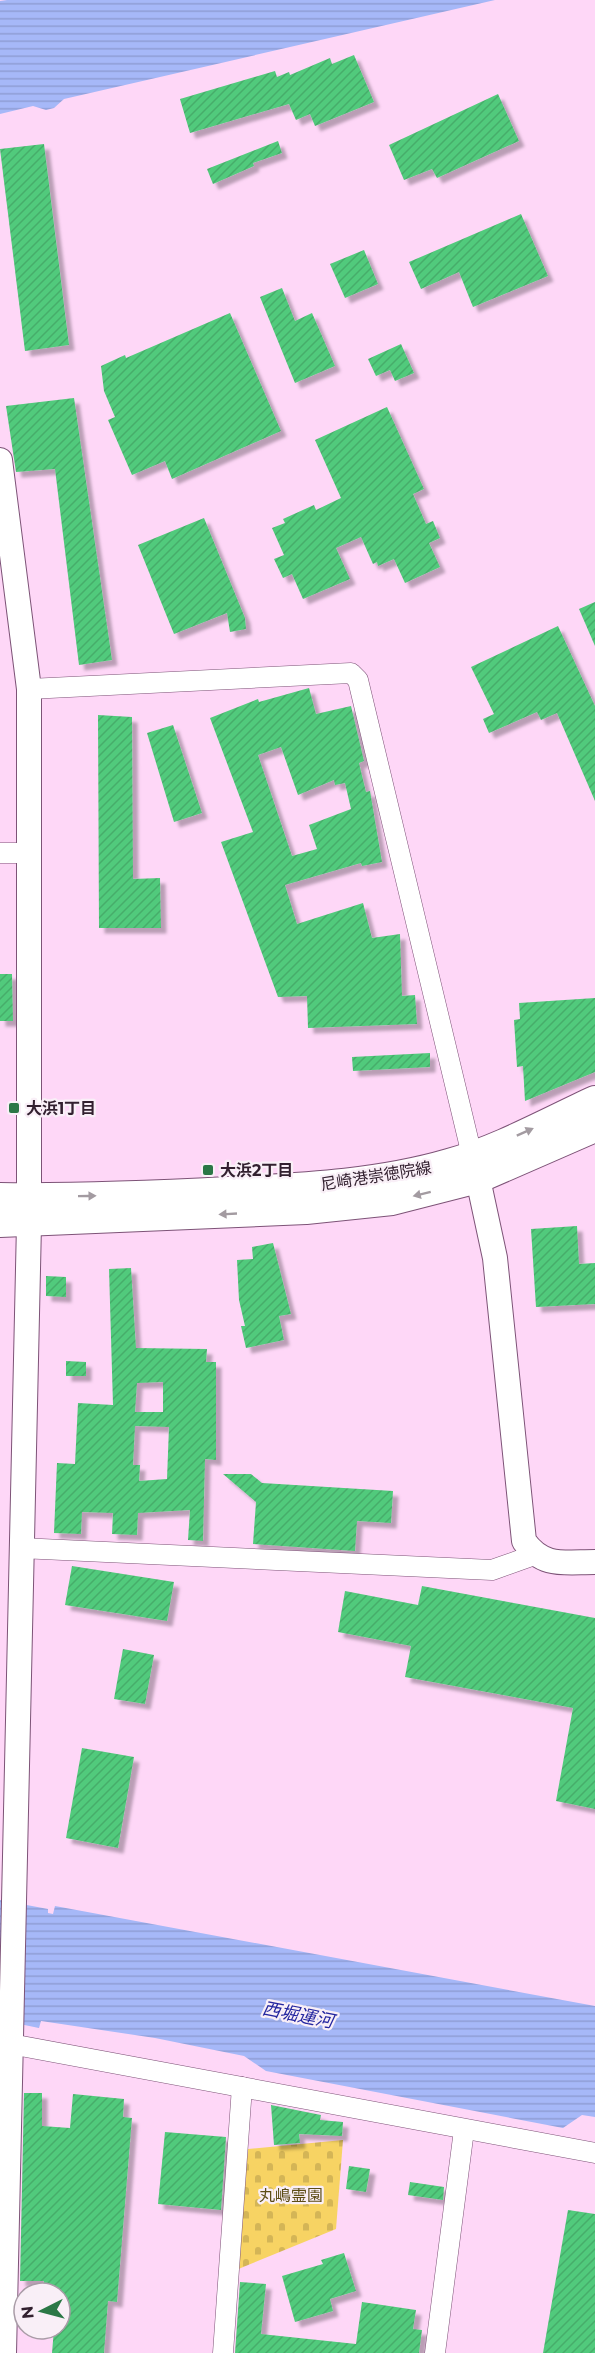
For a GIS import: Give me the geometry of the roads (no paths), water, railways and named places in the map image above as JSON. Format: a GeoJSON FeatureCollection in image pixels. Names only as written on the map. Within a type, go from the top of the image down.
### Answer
{"type":"FeatureCollection","features":[{"type":"Feature","properties":{"kind":"main road","name":"尼崎港崇徳院線"},"geometry":{"type":"LineString","coordinates":[[0,1223],[29,1211],[342,1208],[419,1195],[475,1167],[595,1100]]}},
{"type":"Feature","properties":{"kind":"main road","name":"尼崎港崇徳院線"},"geometry":{"type":"LineString","coordinates":[[475,1167],[595,1128]]}},
{"type":"Feature","properties":{"kind":"main road","name":"尼崎港崇徳院線"},"geometry":{"type":"LineString","coordinates":[[0,1197],[29,1211]]}},
{"type":"Feature","properties":{"kind":"street"},"geometry":{"type":"LineString","coordinates":[[0,460],[29,690],[29,1211],[12,1893],[6,2036],[4,2353]]}},
{"type":"Feature","properties":{"kind":"street"},"geometry":{"type":"LineString","coordinates":[[29,690],[351,674],[358,680],[495,1258],[524,1541],[534,1555],[545,1561],[595,1562]]}},
{"type":"Feature","properties":{"kind":"street"},"geometry":{"type":"LineString","coordinates":[[0,854],[29,853]]}},
{"type":"Feature","properties":{"kind":"street"},"geometry":{"type":"LineString","coordinates":[[20,1548],[492,1570],[534,1555]]}},
{"type":"Feature","properties":{"kind":"street"},"geometry":{"type":"LineString","coordinates":[[6,2036],[242,2087],[595,2153]]}},
{"type":"Feature","properties":{"kind":"street"},"geometry":{"type":"LineString","coordinates":[[223,2353],[242,2087]]}},
{"type":"Feature","properties":{"kind":"street"},"geometry":{"type":"LineString","coordinates":[[435,2353],[464,2130]]}},
{"type":"Feature","properties":{"kind":"water"},"geometry":{"type":"Polygon","coordinates":[[[495,0],[64,99],[54,108],[46,110],[33,106],[0,114],[0,1],[495,0]]]}},
{"type":"Feature","properties":{"kind":"water","name":"西堀運河"},"geometry":{"type":"Polygon","coordinates":[[[0,1900],[48,1909],[48,1913],[53,1914],[55,1906],[595,2006],[595,2117],[582,2115],[563,2128],[266,2071],[244,2056],[155,2038],[41,2021],[39,2028],[0,2020],[0,1900]]]}},
{"type":"Feature","properties":{"kind":"place","name":"大浜1丁目"},"geometry":{"type":"Point","coordinates":[14,1108]}},
{"type":"Feature","properties":{"kind":"place","name":"大浜2丁目"},"geometry":{"type":"Point","coordinates":[208,1170]}},
{"type":"Feature","properties":{"kind":"park label","name":"丸嶋霊園"},"geometry":{"type":"Point","coordinates":[291,2195]}}]}
